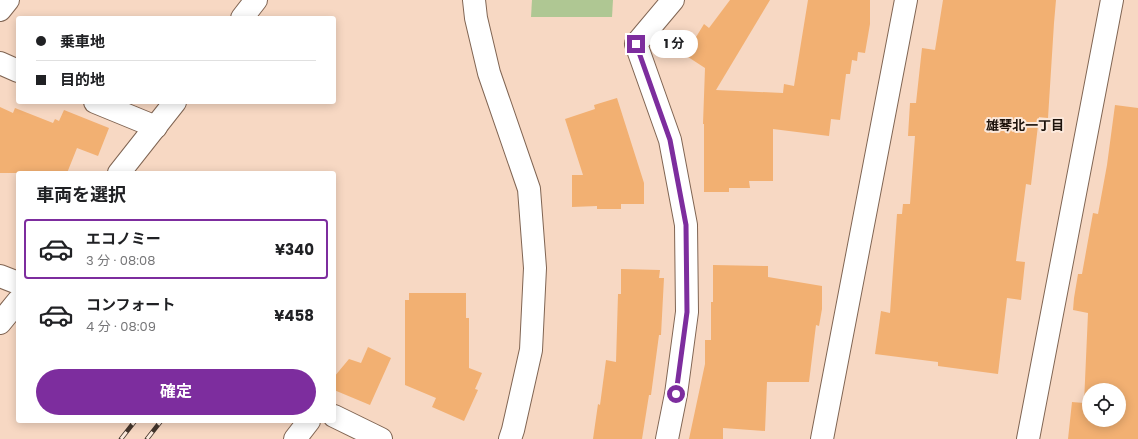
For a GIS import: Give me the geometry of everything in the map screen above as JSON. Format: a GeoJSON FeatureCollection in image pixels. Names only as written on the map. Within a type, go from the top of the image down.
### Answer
{"type":"FeatureCollection","features":[{"type":"Feature","properties":{"kind":"street"},"geometry":{"type":"LineString","coordinates":[[0,10],[8,0]]}},
{"type":"Feature","properties":{"kind":"street"},"geometry":{"type":"LineString","coordinates":[[244,16],[256,0]]}},
{"type":"Feature","properties":{"kind":"street"},"geometry":{"type":"LineString","coordinates":[[474,0],[476,18],[489,73],[529,189],[531,213],[535,268],[531,350],[510,439]]}},
{"type":"Feature","properties":{"kind":"street"},"geometry":{"type":"LineString","coordinates":[[667,439],[676,394],[687,312],[686,225],[670,140],[636,44],[673,0]]}},
{"type":"Feature","properties":{"kind":"street"},"geometry":{"type":"LineString","coordinates":[[822,439],[906,0]]}},
{"type":"Feature","properties":{"kind":"street"},"geometry":{"type":"LineString","coordinates":[[1028,439],[1112,0]]}},
{"type":"Feature","properties":{"kind":"street"},"geometry":{"type":"LineString","coordinates":[[0,63],[16,70]]}},
{"type":"Feature","properties":{"kind":"street"},"geometry":{"type":"LineString","coordinates":[[100,104],[156,127]]}},
{"type":"Feature","properties":{"kind":"street"},"geometry":{"type":"LineString","coordinates":[[121,171],[173,104]]}},
{"type":"Feature","properties":{"kind":"street"},"geometry":{"type":"LineString","coordinates":[[0,276],[16,282]]}},
{"type":"Feature","properties":{"kind":"street"},"geometry":{"type":"LineString","coordinates":[[0,323],[16,303]]}},
{"type":"Feature","properties":{"kind":"street"},"geometry":{"type":"LineString","coordinates":[[336,417],[381,439]]}},
{"type":"Feature","properties":{"kind":"street"},"geometry":{"type":"LineString","coordinates":[[295,439],[307,423]]}},
{"type":"Feature","properties":{"kind":"green space"},"geometry":{"type":"Polygon","coordinates":[[[532,0],[613,0],[612,17],[531,17],[532,0]]]}},
{"type":"Feature","properties":{"kind":"building"},"geometry":{"type":"Polygon","coordinates":[[[730,0],[770,0],[716,90],[783,93],[784,84],[794,86],[808,0],[870,0],[870,24],[865,53],[858,52],[857,61],[852,60],[850,74],[846,74],[840,120],[831,119],[829,136],[773,129],[773,181],[749,181],[750,188],[729,188],[729,192],[704,192],[703,124],[705,68],[685,55],[704,24],[709,28],[730,0]]]}},
{"type":"Feature","properties":{"kind":"building"},"geometry":{"type":"Polygon","coordinates":[[[943,0],[1056,0],[1048,118],[1039,117],[1031,185],[1026,184],[1016,261],[1025,262],[1021,300],[1007,298],[998,374],[938,366],[938,362],[875,354],[881,311],[890,313],[897,214],[902,214],[903,204],[910,204],[915,136],[908,136],[910,103],[916,103],[922,48],[935,50],[943,0]]]}},
{"type":"Feature","properties":{"kind":"building"},"geometry":{"type":"Polygon","coordinates":[[[617,98],[644,183],[644,204],[621,204],[621,209],[597,209],[597,206],[572,207],[572,175],[583,175],[565,119],[595,109],[594,105],[617,98]]]}},
{"type":"Feature","properties":{"kind":"building"},"geometry":{"type":"Polygon","coordinates":[[[1115,105],[1138,108],[1138,439],[1068,439],[1072,402],[1082,403],[1082,427],[1126,427],[1126,383],[1085,383],[1088,313],[1073,310],[1078,274],[1082,274],[1093,213],[1098,214],[1107,165],[1115,105]]]}},
{"type":"Feature","properties":{"kind":"building"},"geometry":{"type":"Polygon","coordinates":[[[0,107],[13,113],[15,108],[53,123],[55,119],[59,121],[64,110],[109,128],[98,156],[77,148],[68,171],[16,171],[16,173],[0,173],[0,107]]]}},
{"type":"Feature","properties":{"kind":"building"},"geometry":{"type":"Polygon","coordinates":[[[713,265],[768,266],[768,277],[822,286],[822,309],[819,326],[816,325],[809,382],[767,382],[765,431],[723,428],[723,439],[689,439],[705,364],[705,340],[711,340],[713,265]]]}},
{"type":"Feature","properties":{"kind":"building"},"geometry":{"type":"Polygon","coordinates":[[[621,269],[660,270],[659,278],[664,278],[661,335],[659,335],[651,395],[649,395],[642,439],[593,439],[598,404],[600,405],[606,360],[616,362],[618,294],[621,294],[621,269]]]}},
{"type":"Feature","properties":{"kind":"building"},"geometry":{"type":"Polygon","coordinates":[[[409,293],[466,293],[466,318],[469,318],[469,368],[482,373],[475,389],[478,390],[464,421],[432,407],[436,398],[405,385],[405,300],[409,300],[409,293]]]}},
{"type":"Feature","properties":{"kind":"building"},"geometry":{"type":"Polygon","coordinates":[[[368,347],[391,358],[370,405],[336,391],[336,375],[349,359],[361,363],[368,347]]]}},
{"type":"Feature","properties":{"kind":"railway"},"geometry":{"type":"LineString","coordinates":[[121,439],[133,423]]}},
{"type":"Feature","properties":{"kind":"railway"},"geometry":{"type":"LineString","coordinates":[[147,439],[159,423]]}},
{"type":"Feature","properties":{"kind":"district","name":"雄琴北一丁目"},"geometry":{"type":"Point","coordinates":[1025,125]}},
{"type":"Feature","properties":{"kind":"route"},"geometry":{"type":"LineString","coordinates":[[636,44],[670,140],[686,225],[687,312],[676,394]]}}]}
